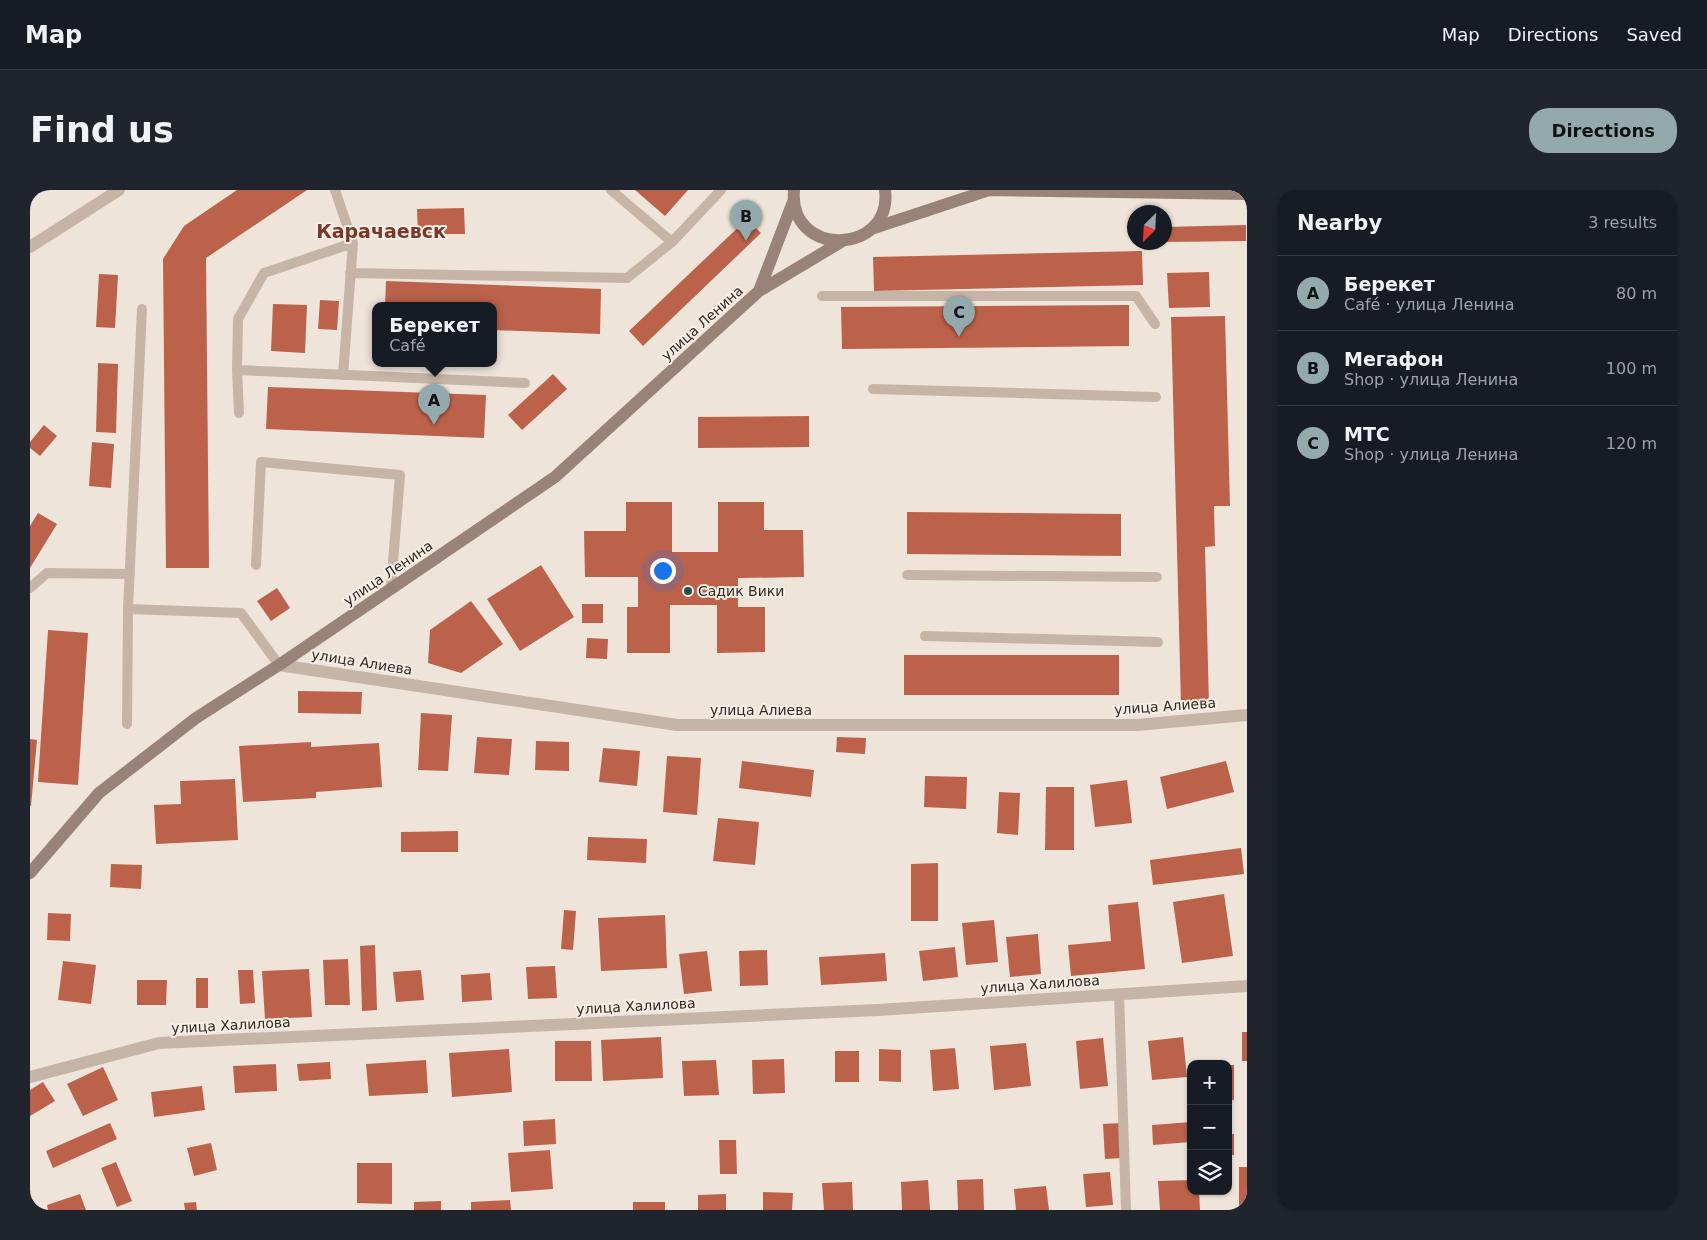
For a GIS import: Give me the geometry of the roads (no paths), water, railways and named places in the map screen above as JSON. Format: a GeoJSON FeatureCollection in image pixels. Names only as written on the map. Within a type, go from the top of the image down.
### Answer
{"type":"FeatureCollection","features":[{"type":"Feature","properties":{"kind":"main road"},"geometry":{"type":"LineString","coordinates":[[871,229],[882,214],[886,198],[884,190]]}},
{"type":"Feature","properties":{"kind":"main road"},"geometry":{"type":"LineString","coordinates":[[871,229],[988,190],[1247,194]]}},
{"type":"Feature","properties":{"kind":"main road"},"geometry":{"type":"LineString","coordinates":[[793,196],[798,217],[808,230],[825,240],[841,242]]}},
{"type":"Feature","properties":{"kind":"main road","name":"улица Ленина"},"geometry":{"type":"LineString","coordinates":[[759,291],[793,196]]}},
{"type":"Feature","properties":{"kind":"main road","name":"улица Ленина"},"geometry":{"type":"LineString","coordinates":[[30,873],[99,793],[196,718],[279,665],[555,477],[759,291],[841,242],[857,238],[871,229]]}},
{"type":"Feature","properties":{"kind":"street"},"geometry":{"type":"LineString","coordinates":[[30,247],[119,190]]}},
{"type":"Feature","properties":{"kind":"street","name":"улица Алиева"},"geometry":{"type":"LineString","coordinates":[[279,665],[677,725],[1144,725],[1247,715]]}},
{"type":"Feature","properties":{"kind":"street","name":"улица Халилова"},"geometry":{"type":"LineString","coordinates":[[30,1078],[159,1043],[878,1010],[1247,986]]}},
{"type":"Feature","properties":{"kind":"lane"},"geometry":{"type":"LineString","coordinates":[[335,190],[352,243],[343,375]]}},
{"type":"Feature","properties":{"kind":"lane"},"geometry":{"type":"LineString","coordinates":[[611,190],[672,242]]}},
{"type":"Feature","properties":{"kind":"lane"},"geometry":{"type":"LineString","coordinates":[[350,273],[627,278],[672,242],[721,190]]}},
{"type":"Feature","properties":{"kind":"lane"},"geometry":{"type":"LineString","coordinates":[[239,413],[237,370],[238,320],[264,273],[352,243]]}},
{"type":"Feature","properties":{"kind":"lane"},"geometry":{"type":"LineString","coordinates":[[822,296],[1136,296],[1155,324]]}},
{"type":"Feature","properties":{"kind":"lane"},"geometry":{"type":"LineString","coordinates":[[127,724],[128,609],[142,309]]}},
{"type":"Feature","properties":{"kind":"lane"},"geometry":{"type":"LineString","coordinates":[[237,370],[525,383]]}},
{"type":"Feature","properties":{"kind":"lane"},"geometry":{"type":"LineString","coordinates":[[873,389],[1156,397]]}},
{"type":"Feature","properties":{"kind":"lane"},"geometry":{"type":"LineString","coordinates":[[256,565],[261,462],[400,476],[391,588]]}},
{"type":"Feature","properties":{"kind":"lane"},"geometry":{"type":"LineString","coordinates":[[30,588],[47,573],[130,574]]}},
{"type":"Feature","properties":{"kind":"lane"},"geometry":{"type":"LineString","coordinates":[[908,576],[1158,577]]}},
{"type":"Feature","properties":{"kind":"lane"},"geometry":{"type":"LineString","coordinates":[[128,609],[241,612],[279,665]]}},
{"type":"Feature","properties":{"kind":"lane"},"geometry":{"type":"LineString","coordinates":[[925,636],[1158,642]]}},
{"type":"Feature","properties":{"kind":"lane"},"geometry":{"type":"LineString","coordinates":[[1120,994],[1126,1210]]}},
{"type":"Feature","properties":{"kind":"place","name":"Мегафон"},"geometry":{"type":"Point","coordinates":[746,241]}},
{"type":"Feature","properties":{"kind":"place","name":"МТС"},"geometry":{"type":"Point","coordinates":[959,337]}},
{"type":"Feature","properties":{"kind":"place","name":"Берекет"},"geometry":{"type":"Point","coordinates":[434,425]}},
{"type":"Feature","properties":{"kind":"place","name":"Садик Вики"},"geometry":{"type":"Point","coordinates":[688,591]}},
{"type":"Feature","properties":{"kind":"district","name":"Карачаевск"},"geometry":{"type":"Point","coordinates":[381,231]}}]}
